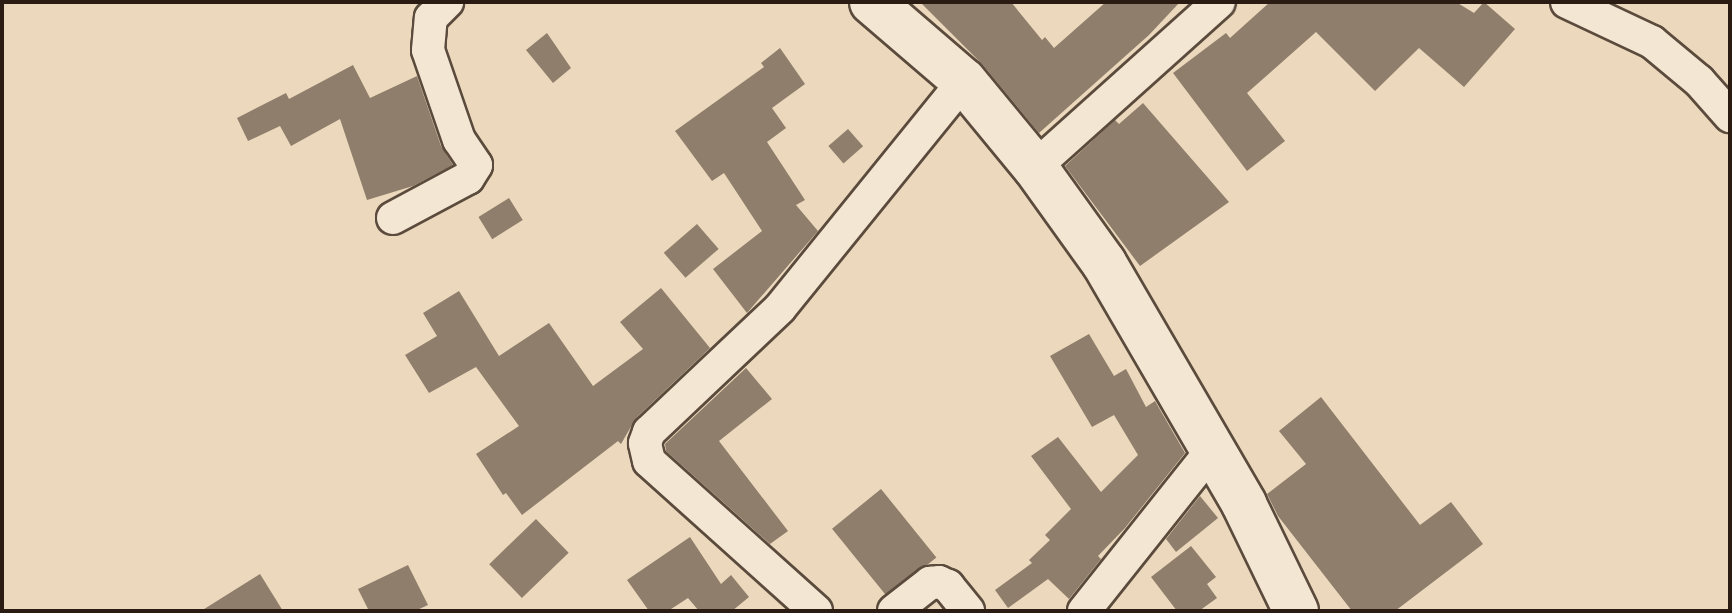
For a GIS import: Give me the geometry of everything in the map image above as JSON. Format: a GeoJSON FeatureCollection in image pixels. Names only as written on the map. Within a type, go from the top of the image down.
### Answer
{"type":"FeatureCollection","features":[{"type":"Feature","properties":{"kind":"street"},"geometry":{"type":"LineString","coordinates":[[393,218],[468,178],[476,165],[459,140],[428,50],[431,18],[447,2]]}},
{"type":"Feature","properties":{"kind":"street"},"geometry":{"type":"LineString","coordinates":[[872,2],[964,81],[1035,167],[1104,263],[1244,504],[1296,611]]}},
{"type":"Feature","properties":{"kind":"street"},"geometry":{"type":"LineString","coordinates":[[1035,167],[1219,2]]}},
{"type":"Feature","properties":{"kind":"street"},"geometry":{"type":"LineString","coordinates":[[1567,2],[1652,42],[1699,81],[1730,116]]}},
{"type":"Feature","properties":{"kind":"street"},"geometry":{"type":"LineString","coordinates":[[816,611],[649,461],[645,443],[649,432],[780,308],[964,81]]}},
{"type":"Feature","properties":{"kind":"street"},"geometry":{"type":"LineString","coordinates":[[1084,611],[1213,449]]}},
{"type":"Feature","properties":{"kind":"street"},"geometry":{"type":"LineString","coordinates":[[894,611],[930,583],[939,582],[948,586],[968,611]]}},
{"type":"Feature","properties":{"kind":"building"},"geometry":{"type":"Polygon","coordinates":[[[920,2],[1011,2],[1042,40],[1045,37],[1054,48],[1106,2],[1180,2],[1149,35],[1039,133],[983,65],[920,2]]]}},
{"type":"Feature","properties":{"kind":"building"},"geometry":{"type":"Polygon","coordinates":[[[1270,2],[1456,2],[1474,13],[1484,2],[1515,29],[1464,87],[1419,48],[1375,91],[1316,32],[1247,93],[1285,141],[1247,171],[1173,73],[1226,33],[1230,38],[1270,2]]]}},
{"type":"Feature","properties":{"kind":"building"},"geometry":{"type":"Polygon","coordinates":[[[547,33],[571,68],[553,83],[526,50],[547,33]]]}},
{"type":"Feature","properties":{"kind":"building"},"geometry":{"type":"Polygon","coordinates":[[[780,48],[805,84],[772,108],[786,128],[767,142],[805,200],[796,205],[818,231],[747,313],[713,269],[762,231],[724,173],[712,181],[675,131],[764,67],[761,63],[780,48]]]}},
{"type":"Feature","properties":{"kind":"building"},"geometry":{"type":"Polygon","coordinates":[[[353,65],[370,98],[417,76],[441,146],[453,165],[413,186],[367,200],[340,119],[291,146],[280,126],[248,141],[237,118],[286,93],[289,99],[353,65]]]}},
{"type":"Feature","properties":{"kind":"building"},"geometry":{"type":"Polygon","coordinates":[[[1143,103],[1229,202],[1140,266],[1065,166],[1115,120],[1119,124],[1143,103]]]}},
{"type":"Feature","properties":{"kind":"building"},"geometry":{"type":"Polygon","coordinates":[[[848,129],[863,146],[843,163],[828,146],[848,129]]]}},
{"type":"Feature","properties":{"kind":"building"},"geometry":{"type":"Polygon","coordinates":[[[509,198],[523,220],[492,239],[478,217],[509,198]]]}},
{"type":"Feature","properties":{"kind":"building"},"geometry":{"type":"Polygon","coordinates":[[[697,224],[719,249],[685,278],[664,253],[697,224]]]}},
{"type":"Feature","properties":{"kind":"building"},"geometry":{"type":"Polygon","coordinates":[[[661,288],[710,348],[636,418],[621,444],[618,441],[522,515],[506,493],[503,495],[476,454],[519,426],[476,367],[429,393],[405,355],[437,336],[423,313],[459,291],[499,356],[549,323],[593,386],[643,349],[620,322],[661,288]]]}},
{"type":"Feature","properties":{"kind":"building"},"geometry":{"type":"Polygon","coordinates":[[[1089,334],[1114,376],[1126,369],[1146,407],[1155,401],[1185,453],[1125,528],[1098,556],[1101,559],[1069,599],[1048,579],[1008,608],[995,590],[1032,563],[1029,560],[1050,540],[1045,535],[1071,509],[1031,456],[1058,437],[1101,492],[1138,455],[1114,415],[1092,427],[1050,356],[1089,334]]]}},
{"type":"Feature","properties":{"kind":"building"},"geometry":{"type":"Polygon","coordinates":[[[746,368],[772,399],[719,441],[788,531],[770,544],[666,451],[665,444],[746,368]]]}},
{"type":"Feature","properties":{"kind":"building"},"geometry":{"type":"Polygon","coordinates":[[[1321,397],[1420,525],[1451,502],[1483,544],[1395,611],[1352,611],[1278,516],[1267,494],[1306,464],[1279,431],[1321,397]]]}},
{"type":"Feature","properties":{"kind":"building"},"geometry":{"type":"Polygon","coordinates":[[[881,489],[936,557],[887,597],[832,529],[881,489]]]}},
{"type":"Feature","properties":{"kind":"building"},"geometry":{"type":"Polygon","coordinates":[[[1200,496],[1218,518],[1176,552],[1166,539],[1200,496]]]}},
{"type":"Feature","properties":{"kind":"building"},"geometry":{"type":"Polygon","coordinates":[[[536,519],[569,553],[522,598],[489,564],[536,519]]]}},
{"type":"Feature","properties":{"kind":"building"},"geometry":{"type":"Polygon","coordinates":[[[690,537],[721,584],[731,575],[749,597],[732,611],[699,611],[688,598],[668,611],[649,611],[627,580],[690,537]]]}},
{"type":"Feature","properties":{"kind":"building"},"geometry":{"type":"Polygon","coordinates":[[[1191,546],[1216,577],[1207,584],[1217,598],[1199,611],[1177,611],[1151,577],[1191,546]]]}},
{"type":"Feature","properties":{"kind":"building"},"geometry":{"type":"Polygon","coordinates":[[[408,565],[428,605],[415,611],[369,611],[358,589],[408,565]]]}},
{"type":"Feature","properties":{"kind":"building"},"geometry":{"type":"Polygon","coordinates":[[[260,574],[283,611],[201,611],[260,574]]]}}]}
